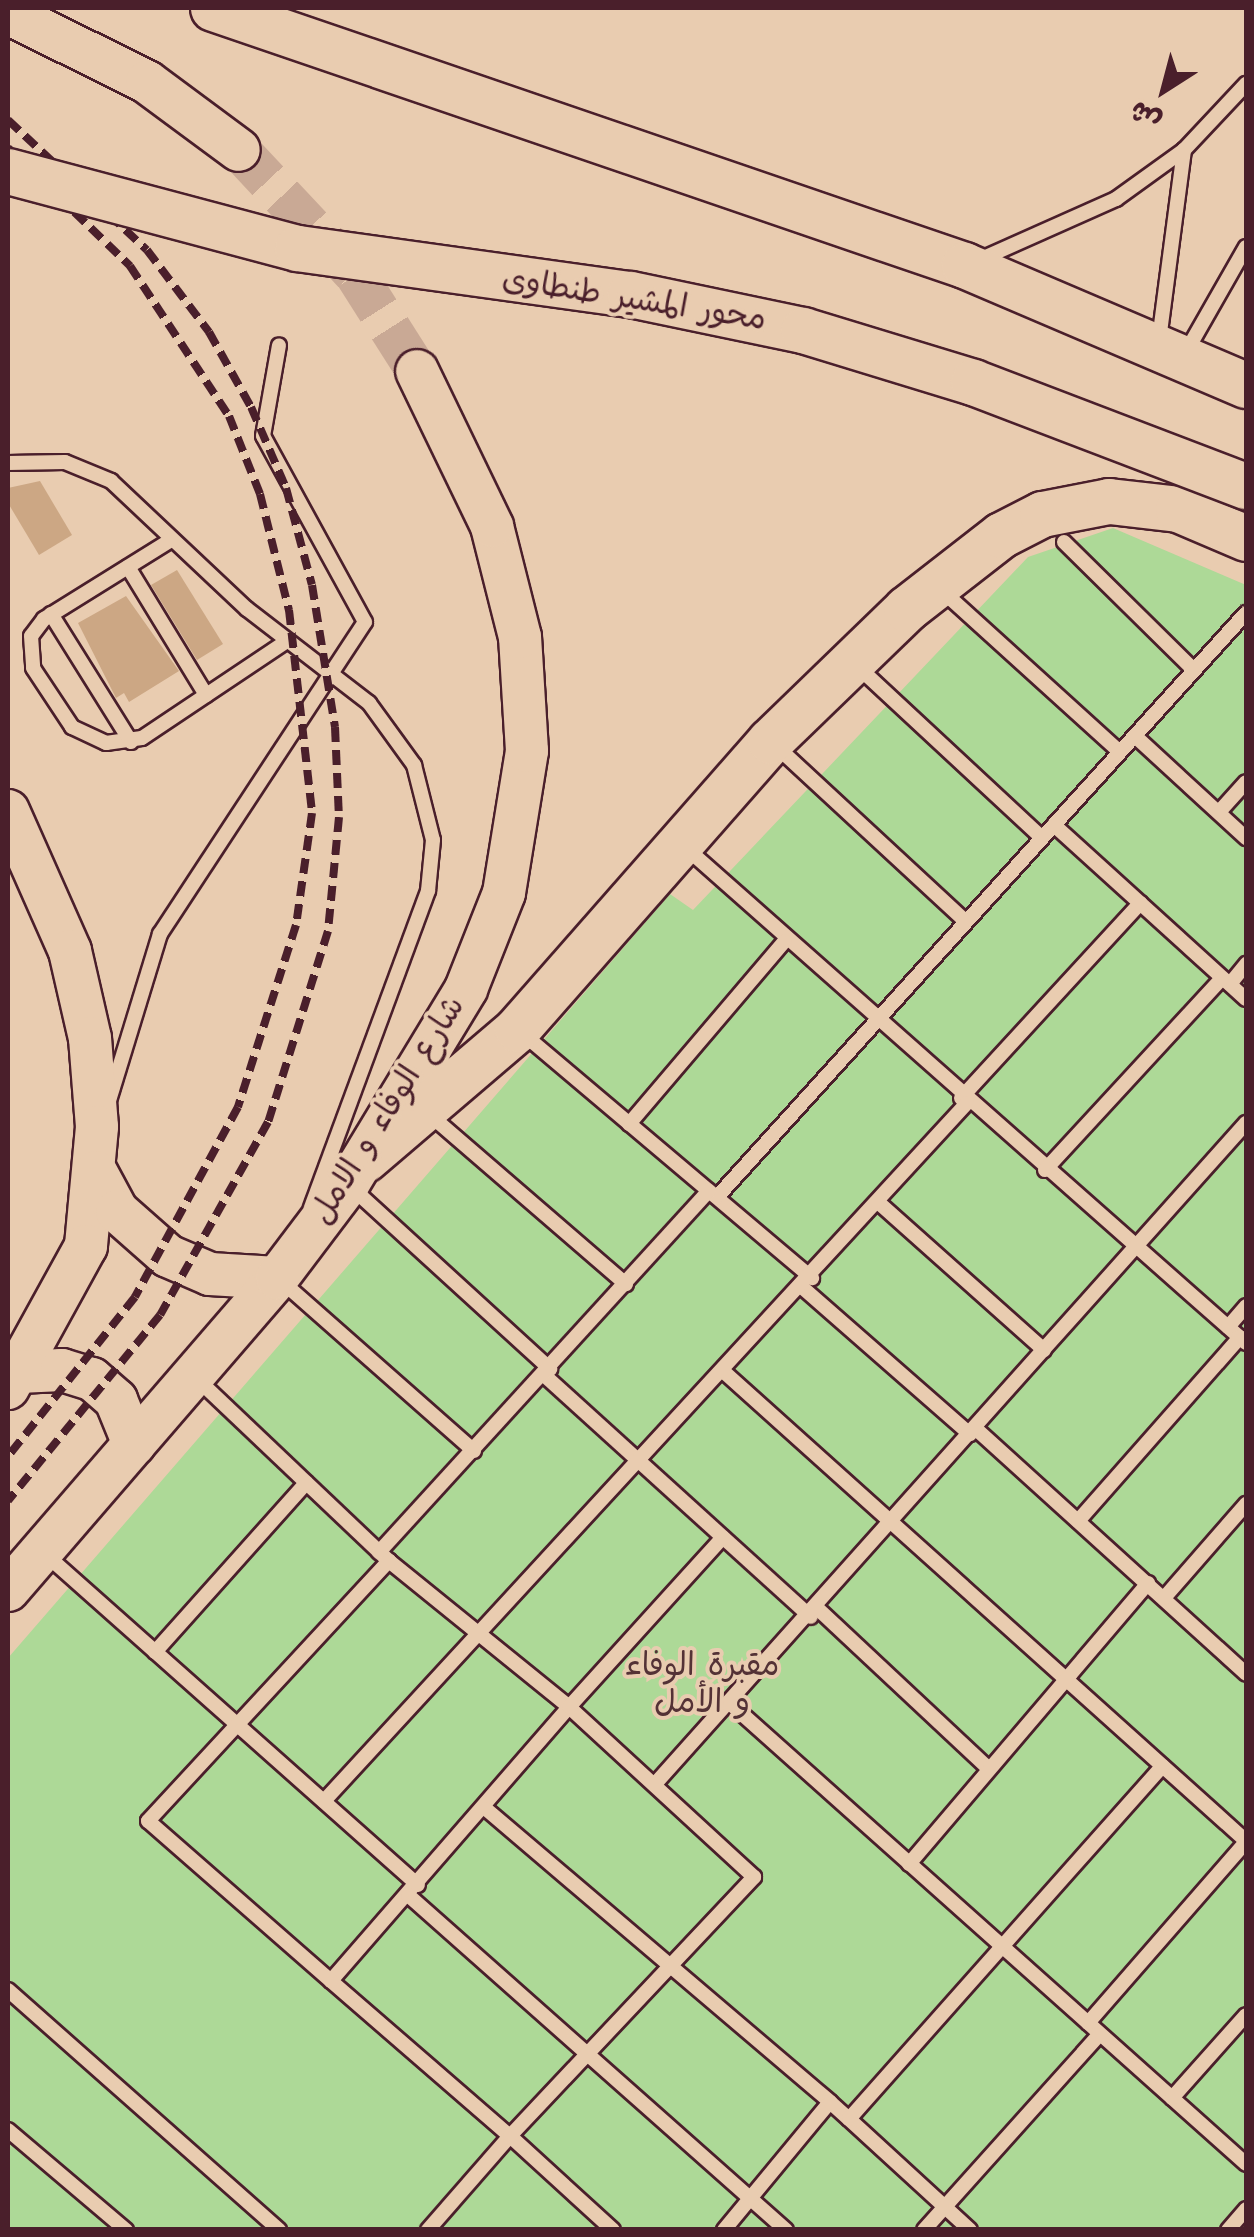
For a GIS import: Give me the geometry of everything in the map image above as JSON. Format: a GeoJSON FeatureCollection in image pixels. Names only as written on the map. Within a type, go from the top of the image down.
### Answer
{"type":"FeatureCollection","features":[{"type":"Feature","properties":{"kind":"highway"},"geometry":{"type":"LineString","coordinates":[[213,8],[964,265],[1246,385]]}},
{"type":"Feature","properties":{"kind":"highway","name":"محور المشير طنطاوى"},"geometry":{"type":"LineString","coordinates":[[8,171],[297,248],[630,294],[803,330],[973,382],[1246,486]]}},
{"type":"Feature","properties":{"kind":"highway"},"geometry":{"type":"LineString","coordinates":[[356,1172],[517,1029],[678,840],[852,660],[936,585],[1021,524],[1086,503],[1155,504],[1246,538]]}},
{"type":"Feature","properties":{"kind":"main road"},"geometry":{"type":"LineString","coordinates":[[8,12],[147,82],[239,150]]}},
{"type":"Feature","properties":{"kind":"main road","name":"شارع الوفاء و الامل"},"geometry":{"type":"LineString","coordinates":[[8,1590],[307,1240],[356,1172],[487,942],[516,846],[527,751],[508,580],[470,472],[417,370]]}},
{"type":"Feature","properties":{"kind":"main road"},"geometry":{"type":"LineString","coordinates":[[8,811],[70,951],[90,1038],[97,1127],[96,1172],[86,1246],[11,1377]]}},
{"type":"Feature","properties":{"kind":"main road"},"geometry":{"type":"LineString","coordinates":[[96,1172],[117,1212],[168,1256],[210,1274],[277,1278]]}},
{"type":"Feature","properties":{"kind":"main road"},"geometry":{"type":"LineString","coordinates":[[11,1377],[62,1370],[92,1380],[116,1400],[134,1444]]}},
{"type":"Feature","properties":{"kind":"lane"},"geometry":{"type":"LineString","coordinates":[[964,265],[1080,220],[1184,150],[1246,84]]}},
{"type":"Feature","properties":{"kind":"lane"},"geometry":{"type":"LineString","coordinates":[[1171,351],[1184,150]]}},
{"type":"Feature","properties":{"kind":"lane"},"geometry":{"type":"LineString","coordinates":[[1171,351],[1246,247]]}},
{"type":"Feature","properties":{"kind":"lane"},"geometry":{"type":"LineString","coordinates":[[97,1127],[125,1064],[160,934],[328,672],[363,628],[364,614],[263,436],[280,345]]}},
{"type":"Feature","properties":{"kind":"lane"},"geometry":{"type":"LineString","coordinates":[[8,463],[66,462],[97,472],[287,641],[378,712],[414,765],[430,814],[432,866],[390,1010],[325,1155],[307,1240]]}},
{"type":"Feature","properties":{"kind":"lane"},"geometry":{"type":"LineString","coordinates":[[172,540],[51,614],[31,636],[33,668],[82,734],[131,742],[287,641]]}},
{"type":"Feature","properties":{"kind":"lane"},"geometry":{"type":"LineString","coordinates":[[1064,542],[1194,670]]}},
{"type":"Feature","properties":{"kind":"lane"},"geometry":{"type":"LineString","coordinates":[[128,567],[206,696]]}},
{"type":"Feature","properties":{"kind":"lane"},"geometry":{"type":"LineString","coordinates":[[936,585],[1120,752]]}},
{"type":"Feature","properties":{"kind":"lane"},"geometry":{"type":"LineString","coordinates":[[613,2230],[148,1821],[474,1451],[875,1021],[1246,613]]}},
{"type":"Feature","properties":{"kind":"lane"},"geometry":{"type":"LineString","coordinates":[[51,614],[131,742]]}},
{"type":"Feature","properties":{"kind":"lane"},"geometry":{"type":"LineString","coordinates":[[852,660],[1042,838]]}},
{"type":"Feature","properties":{"kind":"lane"},"geometry":{"type":"LineString","coordinates":[[1135,736],[1246,838]]}},
{"type":"Feature","properties":{"kind":"lane"},"geometry":{"type":"LineString","coordinates":[[770,741],[965,921]]}},
{"type":"Feature","properties":{"kind":"lane"},"geometry":{"type":"LineString","coordinates":[[1219,812],[1246,782]]}},
{"type":"Feature","properties":{"kind":"lane"},"geometry":{"type":"LineString","coordinates":[[1054,825],[1246,999]]}},
{"type":"Feature","properties":{"kind":"lane"},"geometry":{"type":"LineString","coordinates":[[678,840],[964,1101],[1238,1336]]}},
{"type":"Feature","properties":{"kind":"lane"},"geometry":{"type":"LineString","coordinates":[[324,1802],[476,1632],[807,1283],[1140,903]]}},
{"type":"Feature","properties":{"kind":"lane"},"geometry":{"type":"LineString","coordinates":[[630,1124],[786,941]]}},
{"type":"Feature","properties":{"kind":"lane"},"geometry":{"type":"LineString","coordinates":[[1045,1170],[1246,964]]}},
{"type":"Feature","properties":{"kind":"lane"},"geometry":{"type":"LineString","coordinates":[[517,1029],[713,1194],[807,1283],[1246,1674]]}},
{"type":"Feature","properties":{"kind":"lane"},"geometry":{"type":"LineString","coordinates":[[427,1112],[626,1284]]}},
{"type":"Feature","properties":{"kind":"lane"},"geometry":{"type":"LineString","coordinates":[[655,1784],[732,1706],[1246,1123]]}},
{"type":"Feature","properties":{"kind":"lane"},"geometry":{"type":"LineString","coordinates":[[356,1172],[638,1461],[989,1769]]}},
{"type":"Feature","properties":{"kind":"lane"},"geometry":{"type":"LineString","coordinates":[[879,1203],[1044,1350]]}},
{"type":"Feature","properties":{"kind":"lane"},"geometry":{"type":"LineString","coordinates":[[277,1278],[474,1451]]}},
{"type":"Feature","properties":{"kind":"lane"},"geometry":{"type":"LineString","coordinates":[[1078,1521],[1238,1336],[1246,1306]]}},
{"type":"Feature","properties":{"kind":"lane"},"geometry":{"type":"LineString","coordinates":[[724,1371],[1246,1842],[924,2230]]}},
{"type":"Feature","properties":{"kind":"lane"},"geometry":{"type":"LineString","coordinates":[[194,1376],[384,1556],[569,1707],[754,1877],[510,2136],[428,2230]]}},
{"type":"Feature","properties":{"kind":"lane"},"geometry":{"type":"LineString","coordinates":[[155,1652],[306,1482]]}},
{"type":"Feature","properties":{"kind":"lane"},"geometry":{"type":"LineString","coordinates":[[1164,1598],[1246,1504]]}},
{"type":"Feature","properties":{"kind":"lane"},"geometry":{"type":"LineString","coordinates":[[331,1982],[486,1809],[569,1707],[723,1537]]}},
{"type":"Feature","properties":{"kind":"lane"},"geometry":{"type":"LineString","coordinates":[[42,1551],[324,1802],[586,2055],[786,2230]]}},
{"type":"Feature","properties":{"kind":"lane"},"geometry":{"type":"LineString","coordinates":[[909,1864],[1148,1584]]}},
{"type":"Feature","properties":{"kind":"lane"},"geometry":{"type":"LineString","coordinates":[[732,1706],[1246,2164]]}},
{"type":"Feature","properties":{"kind":"lane"},"geometry":{"type":"LineString","coordinates":[[849,2119],[1162,1766]]}},
{"type":"Feature","properties":{"kind":"lane"},"geometry":{"type":"LineString","coordinates":[[486,1809],[668,1968],[830,2102],[970,2230]]}},
{"type":"Feature","properties":{"kind":"lane"},"geometry":{"type":"LineString","coordinates":[[8,1990],[279,2230]]}},
{"type":"Feature","properties":{"kind":"lane"},"geometry":{"type":"LineString","coordinates":[[1172,2098],[1246,2016]]}},
{"type":"Feature","properties":{"kind":"lane"},"geometry":{"type":"LineString","coordinates":[[724,2230],[830,2102]]}},
{"type":"Feature","properties":{"kind":"lane"},"geometry":{"type":"LineString","coordinates":[[8,2130],[126,2230]]}},
{"type":"Feature","properties":{"kind":"lane"},"geometry":{"type":"LineString","coordinates":[[1228,2230],[1246,2209]]}},
{"type":"Feature","properties":{"kind":"green space","name":"مقبرة الوفاء و الأمل"},"geometry":{"type":"Polygon","coordinates":[[[1113,528],[1246,585],[1246,2229],[8,2230],[8,1658],[670,894],[693,910],[1028,557],[1113,528]]]}},
{"type":"Feature","properties":{"kind":"building"},"geometry":{"type":"Polygon","coordinates":[[[40,481],[72,535],[39,555],[8,503],[8,488],[40,481]]]}},
{"type":"Feature","properties":{"kind":"building"},"geometry":{"type":"Polygon","coordinates":[[[177,570],[223,644],[197,660],[151,585],[177,570]]]}},
{"type":"Feature","properties":{"kind":"building"},"geometry":{"type":"Polygon","coordinates":[[[126,596],[179,671],[129,702],[124,693],[116,698],[78,623],[126,596]]]}},
{"type":"Feature","properties":{"kind":"tunnel"},"geometry":{"type":"LineString","coordinates":[[239,150],[356,275],[417,371]]}},
{"type":"Feature","properties":{"kind":"railway"},"geometry":{"type":"LineString","coordinates":[[8,120],[147,250],[209,332],[251,407],[286,488],[312,585],[335,727],[339,817],[328,931],[268,1122],[160,1315],[8,1501]]}},
{"type":"Feature","properties":{"kind":"railway"},"geometry":{"type":"LineString","coordinates":[[8,148],[130,266],[229,416],[260,494],[289,610],[312,813],[296,925],[238,1107],[135,1297],[8,1456]]}}]}
